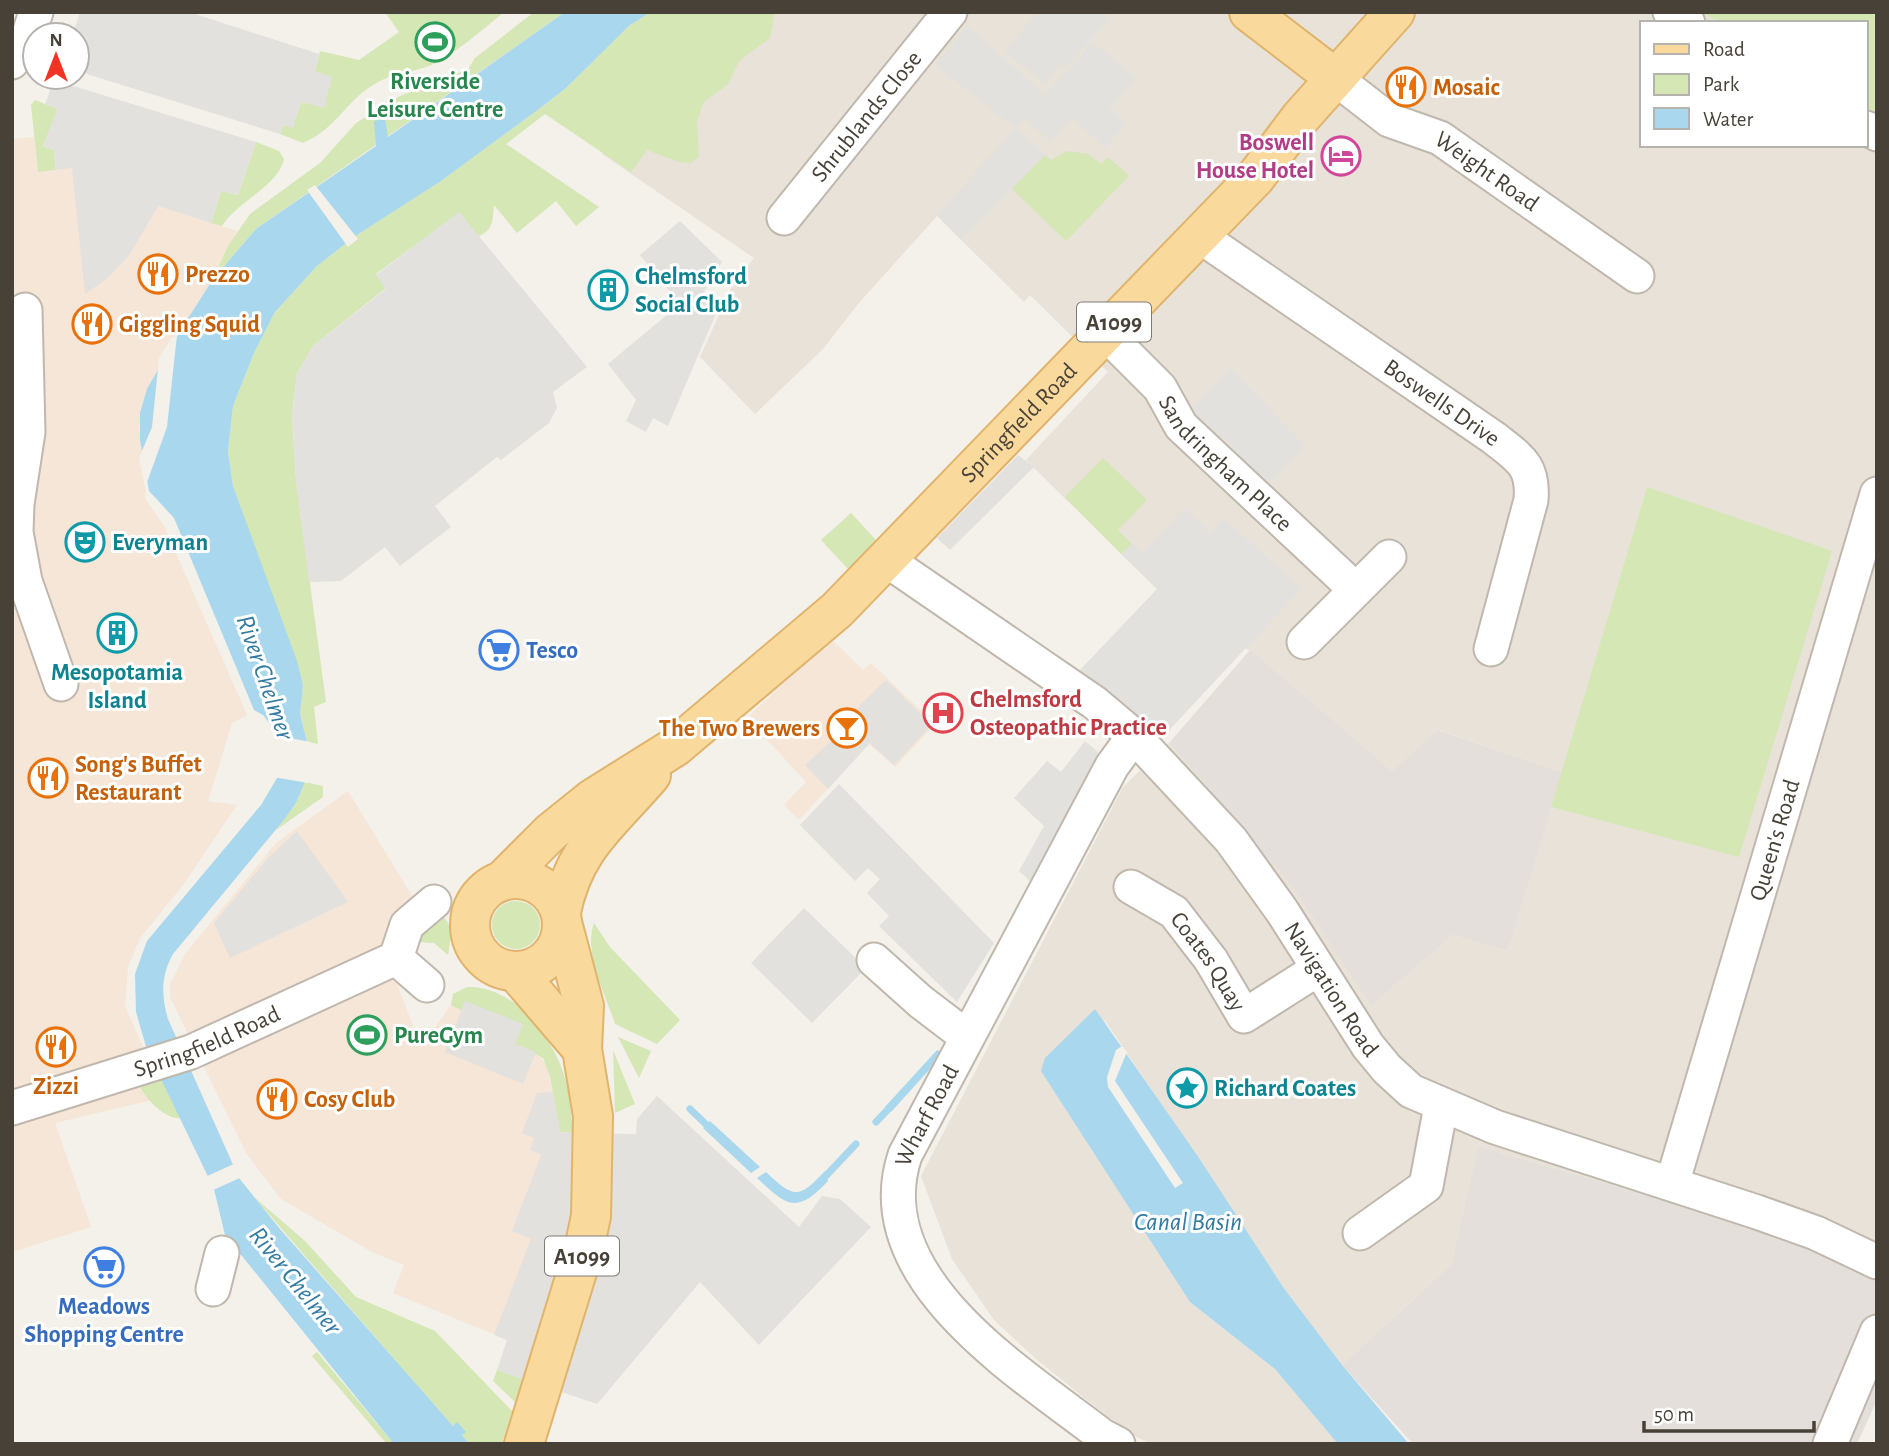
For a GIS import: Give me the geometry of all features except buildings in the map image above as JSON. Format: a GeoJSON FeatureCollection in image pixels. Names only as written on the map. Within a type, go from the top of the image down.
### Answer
{"type":"FeatureCollection","features":[{"type":"Feature","properties":{"kind":"main road"},"geometry":{"type":"LineString","coordinates":[[1249,12],[1335,78]]}},
{"type":"Feature","properties":{"kind":"main road","name":"Springfield Road"},"geometry":{"type":"LineString","coordinates":[[502,881],[551,832],[592,799],[675,747],[837,610],[1255,178],[1335,78],[1395,12]]}},
{"type":"Feature","properties":{"kind":"main road","name":"Springfield Road"},"geometry":{"type":"LineString","coordinates":[[562,919],[568,881],[577,861],[675,747]]}},
{"type":"Feature","properties":{"kind":"main road","name":"A1099"},"geometry":{"type":"LineString","coordinates":[[524,1444],[584,1248],[591,1216],[593,1116],[583,1055],[584,1006],[562,919],[544,888],[531,881],[502,881],[479,897],[472,911],[471,939],[488,963],[516,972],[583,1055]]}},
{"type":"Feature","properties":{"kind":"main road","name":"A1099"},"geometry":{"type":"LineString","coordinates":[[516,972],[543,964],[557,947],[562,919]]}},
{"type":"Feature","properties":{"kind":"street"},"geometry":{"type":"LineString","coordinates":[[12,62],[29,34],[36,12]]}},
{"type":"Feature","properties":{"kind":"street","name":"Shrublands Close"},"geometry":{"type":"LineString","coordinates":[[783,218],[950,12]]}},
{"type":"Feature","properties":{"kind":"street","name":"Weight Road"},"geometry":{"type":"LineString","coordinates":[[1335,78],[1389,120],[1440,138],[1637,276]]}},
{"type":"Feature","properties":{"kind":"street","name":"Boswells Drive"},"geometry":{"type":"LineString","coordinates":[[1198,235],[1494,438],[1527,467],[1532,481],[1531,500],[1491,649]]}},
{"type":"Feature","properties":{"kind":"street"},"geometry":{"type":"LineString","coordinates":[[25,310],[27,432],[16,532],[19,582],[61,684]]}},
{"type":"Feature","properties":{"kind":"street","name":"Sandringham Place"},"geometry":{"type":"LineString","coordinates":[[1104,332],[1160,388],[1181,426],[1355,589]]}},
{"type":"Feature","properties":{"kind":"street","name":"Queen's Road"},"geometry":{"type":"LineString","coordinates":[[1672,1184],[1877,495]]}},
{"type":"Feature","properties":{"kind":"street"},"geometry":{"type":"LineString","coordinates":[[1304,642],[1389,556]]}},
{"type":"Feature","properties":{"kind":"street","name":"Navigation Road"},"geometry":{"type":"LineString","coordinates":[[886,559],[1095,703],[1134,736],[1231,840],[1368,1046],[1387,1069],[1411,1091],[1495,1127],[1816,1233],[1877,1262]]}},
{"type":"Feature","properties":{"kind":"street","name":"Wharf Road"},"geometry":{"type":"LineString","coordinates":[[1118,1444],[1101,1435],[1003,1358],[946,1308],[910,1247],[901,1221],[899,1174],[905,1155],[1112,766],[1134,736]]}},
{"type":"Feature","properties":{"kind":"street","name":"Coates Quay"},"geometry":{"type":"LineString","coordinates":[[1131,887],[1174,912],[1211,960],[1244,1016],[1318,969]]}},
{"type":"Feature","properties":{"kind":"street"},"geometry":{"type":"LineString","coordinates":[[427,985],[396,958],[407,925],[434,902]]}},
{"type":"Feature","properties":{"kind":"street","name":"Springfield Road"},"geometry":{"type":"LineString","coordinates":[[12,1108],[186,1054],[396,958]]}},
{"type":"Feature","properties":{"kind":"street"},"geometry":{"type":"LineString","coordinates":[[874,960],[921,1002],[967,1037]]}},
{"type":"Feature","properties":{"kind":"street"},"geometry":{"type":"LineString","coordinates":[[1360,1233],[1426,1185],[1441,1106]]}},
{"type":"Feature","properties":{"kind":"street"},"geometry":{"type":"LineString","coordinates":[[213,1289],[222,1254]]}},
{"type":"Feature","properties":{"kind":"street"},"geometry":{"type":"LineString","coordinates":[[1830,1444],[1877,1332]]}},
{"type":"Feature","properties":{"kind":"shaded area"},"geometry":{"type":"Polygon","coordinates":[[[80,12],[189,12],[319,54],[315,71],[332,77],[324,108],[301,102],[293,128],[283,125],[280,134],[91,75],[91,21],[77,21],[80,12]]]}},
{"type":"Feature","properties":{"kind":"shaded area"},"geometry":{"type":"Polygon","coordinates":[[[738,12],[1701,12],[1717,21],[1640,21],[1640,147],[1868,147],[1868,112],[1877,118],[1877,1281],[1763,1229],[1478,1146],[1451,1265],[1342,1365],[1283,1287],[1104,1019],[1190,1302],[1275,1369],[1338,1444],[1152,1444],[1128,1433],[1036,1359],[994,1320],[952,1259],[921,1176],[1123,787],[1169,743],[1295,888],[1371,1006],[1453,935],[1508,951],[1551,807],[1739,856],[1647,487],[1562,772],[1439,730],[1392,771],[1250,651],[1157,589],[1026,460],[1108,372],[1030,295],[1024,302],[937,216],[858,304],[823,349],[755,414],[700,357],[731,288],[754,258],[602,154],[639,109],[738,12]]]}},
{"type":"Feature","properties":{"kind":"shaded area"},"geometry":{"type":"Polygon","coordinates":[[[1038,12],[1102,12],[1109,18],[1066,68],[1060,65],[1045,84],[1004,51],[1038,12]]]}},
{"type":"Feature","properties":{"kind":"shaded area"},"geometry":{"type":"Polygon","coordinates":[[[967,26],[1045,95],[1092,42],[1136,79],[1109,108],[1125,123],[1105,148],[1072,118],[1050,141],[1024,118],[1016,128],[1045,155],[961,240],[937,215],[1015,128],[935,65],[967,26]]]}},
{"type":"Feature","properties":{"kind":"shaded area"},"geometry":{"type":"Polygon","coordinates":[[[50,91],[90,91],[256,142],[238,195],[221,191],[211,223],[158,206],[130,254],[108,278],[85,294],[72,168],[56,170],[54,150],[43,146],[58,109],[45,104],[50,91]]]}},
{"type":"Feature","properties":{"kind":"shaded area"},"geometry":{"type":"Polygon","coordinates":[[[34,137],[38,172],[72,168],[158,206],[237,231],[213,279],[147,389],[139,427],[146,480],[145,499],[163,524],[247,715],[232,723],[208,801],[237,805],[183,885],[140,938],[128,967],[125,1006],[165,1097],[55,1123],[91,1227],[12,1252],[12,139],[34,137]]]}},
{"type":"Feature","properties":{"kind":"shaded area"},"geometry":{"type":"Polygon","coordinates":[[[459,212],[587,367],[553,392],[557,408],[549,423],[501,460],[497,457],[435,506],[451,527],[400,566],[385,547],[341,581],[309,582],[296,480],[292,414],[297,373],[314,345],[386,289],[376,275],[459,212]]]}},
{"type":"Feature","properties":{"kind":"shaded area"},"geometry":{"type":"Polygon","coordinates":[[[680,221],[722,262],[703,293],[717,311],[668,426],[653,418],[646,432],[626,421],[636,400],[608,364],[680,304],[640,255],[680,221]]]}},
{"type":"Feature","properties":{"kind":"shaded area"},"geometry":{"type":"Polygon","coordinates":[[[1230,368],[1305,446],[1269,484],[1225,440],[1190,411],[1230,368]]]}},
{"type":"Feature","properties":{"kind":"shaded area"},"geometry":{"type":"Polygon","coordinates":[[[1018,455],[1034,467],[950,550],[937,538],[1018,455]]]}},
{"type":"Feature","properties":{"kind":"shaded area"},"geometry":{"type":"Polygon","coordinates":[[[1184,508],[1210,533],[1224,518],[1301,589],[1160,740],[1108,691],[1079,671],[1157,589],[1121,554],[1132,544],[1142,553],[1184,508]]]}},
{"type":"Feature","properties":{"kind":"shaded area","name":"The Two Brewers"},"geometry":{"type":"Polygon","coordinates":[[[831,639],[863,670],[871,663],[935,724],[895,767],[869,744],[799,820],[784,805],[806,782],[762,734],[765,731],[750,715],[831,639]]]}},
{"type":"Feature","properties":{"kind":"shaded area"},"geometry":{"type":"Polygon","coordinates":[[[1250,650],[1392,771],[1438,730],[1562,772],[1508,951],[1453,935],[1371,1006],[1294,888],[1169,743],[1250,650]]]}},
{"type":"Feature","properties":{"kind":"shaded area"},"geometry":{"type":"Polygon","coordinates":[[[886,680],[932,725],[894,765],[870,743],[828,789],[805,765],[848,725],[844,721],[886,680]]]}},
{"type":"Feature","properties":{"kind":"shaded area"},"geometry":{"type":"Polygon","coordinates":[[[1085,741],[1098,752],[1093,767],[1032,883],[1019,871],[1044,826],[1014,798],[1047,761],[1061,772],[1085,741]]]}},
{"type":"Feature","properties":{"kind":"shaded area"},"geometry":{"type":"Polygon","coordinates":[[[839,784],[994,943],[957,1002],[879,926],[889,916],[867,893],[880,879],[868,868],[855,881],[800,825],[839,784]]]}},
{"type":"Feature","properties":{"kind":"shaded area"},"geometry":{"type":"Polygon","coordinates":[[[348,791],[420,909],[384,950],[421,1047],[451,1005],[536,1052],[547,1066],[560,1132],[508,1340],[393,1293],[404,1265],[372,1252],[281,1199],[246,1153],[170,997],[170,985],[185,954],[276,843],[348,791]]]}},
{"type":"Feature","properties":{"kind":"shaded area"},"geometry":{"type":"Polygon","coordinates":[[[297,831],[348,902],[230,958],[214,923],[269,857],[297,831]]]}},
{"type":"Feature","properties":{"kind":"shaded area"},"geometry":{"type":"Polygon","coordinates":[[[804,908],[866,968],[812,1023],[751,963],[804,908]]]}},
{"type":"Feature","properties":{"kind":"shaded area"},"geometry":{"type":"Polygon","coordinates":[[[465,1001],[523,1024],[515,1044],[536,1052],[523,1084],[445,1052],[465,1001]]]}},
{"type":"Feature","properties":{"kind":"shaded area"},"geometry":{"type":"Polygon","coordinates":[[[553,1092],[560,1132],[573,1133],[636,1134],[637,1119],[657,1096],[799,1227],[822,1196],[840,1199],[871,1227],[759,1345],[700,1282],[597,1404],[497,1370],[507,1340],[494,1335],[531,1239],[512,1231],[541,1155],[530,1150],[534,1138],[522,1133],[537,1093],[553,1092]]]}},
{"type":"Feature","properties":{"kind":"shaded area"},"geometry":{"type":"Polygon","coordinates":[[[1478,1146],[1763,1229],[1877,1281],[1877,1400],[1857,1444],[1413,1444],[1342,1365],[1451,1265],[1478,1146]]]}},
{"type":"Feature","properties":{"kind":"green space"},"geometry":{"type":"Polygon","coordinates":[[[385,12],[504,12],[468,42],[438,62],[373,85],[315,137],[303,143],[280,134],[283,125],[293,127],[301,102],[324,107],[315,71],[320,51],[359,60],[399,32],[385,12]]]}},
{"type":"Feature","properties":{"kind":"green space"},"geometry":{"type":"Polygon","coordinates":[[[534,12],[565,12],[256,229],[213,279],[228,246],[250,214],[320,163],[356,123],[400,96],[468,69],[475,58],[534,12]]]}},
{"type":"Feature","properties":{"kind":"green space"},"geometry":{"type":"Polygon","coordinates":[[[651,12],[775,12],[770,38],[739,61],[728,84],[703,103],[697,122],[699,156],[691,163],[679,162],[647,150],[631,172],[545,114],[506,144],[599,207],[576,226],[556,201],[517,233],[494,205],[489,228],[478,236],[459,213],[376,274],[386,288],[314,345],[297,373],[292,414],[296,480],[326,702],[314,707],[318,744],[307,742],[300,714],[303,686],[233,486],[228,451],[233,406],[254,353],[275,312],[317,266],[354,237],[441,181],[539,109],[566,88],[630,25],[651,12]]]}},
{"type":"Feature","properties":{"kind":"green space"},"geometry":{"type":"Polygon","coordinates":[[[1701,12],[1877,12],[1877,118],[1868,112],[1868,21],[1717,21],[1701,12]]]}},
{"type":"Feature","properties":{"kind":"green space"},"geometry":{"type":"Polygon","coordinates":[[[35,100],[58,109],[43,146],[54,150],[56,170],[38,172],[31,105],[35,100]]]}},
{"type":"Feature","properties":{"kind":"green space"},"geometry":{"type":"Polygon","coordinates":[[[256,142],[279,151],[284,159],[281,168],[222,226],[211,223],[221,191],[238,195],[256,142]]]}},
{"type":"Feature","properties":{"kind":"green space"},"geometry":{"type":"Polygon","coordinates":[[[1067,151],[1088,154],[1101,164],[1108,157],[1129,176],[1066,241],[1011,188],[1045,155],[1051,160],[1067,151]]]}},
{"type":"Feature","properties":{"kind":"green space"},"geometry":{"type":"Polygon","coordinates":[[[1103,458],[1147,500],[1118,530],[1132,544],[1121,554],[1065,497],[1103,458]]]}},
{"type":"Feature","properties":{"kind":"green space"},"geometry":{"type":"Polygon","coordinates":[[[1647,487],[1832,551],[1739,857],[1551,807],[1647,487]]]}},
{"type":"Feature","properties":{"kind":"green space"},"geometry":{"type":"Polygon","coordinates":[[[851,513],[877,541],[848,569],[821,540],[851,513]]]}},
{"type":"Feature","properties":{"kind":"green space"},"geometry":{"type":"Polygon","coordinates":[[[305,782],[323,786],[323,797],[276,830],[296,803],[305,782]]]}},
{"type":"Feature","properties":{"kind":"green space"},"geometry":{"type":"Polygon","coordinates":[[[516,901],[533,908],[540,925],[533,942],[516,949],[499,942],[492,925],[499,908],[516,901]]]}},
{"type":"Feature","properties":{"kind":"green space"},"geometry":{"type":"Polygon","coordinates":[[[440,910],[452,930],[448,955],[434,943],[419,942],[411,931],[440,910]]]}},
{"type":"Feature","properties":{"kind":"green space"},"geometry":{"type":"Polygon","coordinates":[[[594,923],[610,947],[680,1020],[657,1044],[615,1024],[593,960],[591,935],[594,923]]]}},
{"type":"Feature","properties":{"kind":"green space"},"geometry":{"type":"Polygon","coordinates":[[[467,987],[500,995],[529,1016],[541,1031],[565,1078],[573,1133],[560,1132],[550,1077],[543,1058],[515,1044],[465,1002],[462,1011],[451,1005],[453,994],[467,987]]]}},
{"type":"Feature","properties":{"kind":"green space"},"geometry":{"type":"Polygon","coordinates":[[[618,1037],[651,1051],[639,1078],[618,1037]]]}},
{"type":"Feature","properties":{"kind":"green space"},"geometry":{"type":"Polygon","coordinates":[[[613,1050],[635,1104],[615,1113],[613,1050]]]}},
{"type":"Feature","properties":{"kind":"green space"},"geometry":{"type":"Polygon","coordinates":[[[162,1079],[181,1118],[169,1116],[157,1108],[140,1086],[162,1079]]]}},
{"type":"Feature","properties":{"kind":"green space"},"geometry":{"type":"Polygon","coordinates":[[[254,1197],[305,1241],[356,1297],[435,1331],[512,1411],[502,1444],[469,1444],[462,1435],[465,1432],[453,1426],[254,1197]]]}},
{"type":"Feature","properties":{"kind":"green space"},"geometry":{"type":"Polygon","coordinates":[[[317,1352],[394,1444],[387,1444],[312,1356],[317,1352]]]}},
{"type":"Feature","properties":{"kind":"green space"},"geometry":{"type":"Polygon","coordinates":[[[497,1370],[523,1379],[515,1402],[493,1381],[497,1370]]]}},
{"type":"Feature","properties":{"kind":"water","name":"River Chelmer"},"geometry":{"type":"Polygon","coordinates":[[[565,12],[651,12],[630,25],[566,88],[539,109],[441,181],[354,237],[317,266],[275,312],[254,353],[233,406],[228,451],[233,486],[297,661],[303,686],[300,714],[307,742],[305,782],[296,803],[283,821],[173,954],[164,978],[163,994],[168,1019],[239,1178],[280,1229],[453,1426],[457,1422],[466,1432],[462,1435],[469,1444],[394,1444],[225,1235],[214,1189],[147,1050],[136,1012],[135,974],[147,941],[261,805],[277,778],[275,730],[263,715],[254,710],[174,518],[149,491],[140,440],[140,413],[147,389],[185,323],[213,279],[256,229],[376,146],[374,121],[385,119],[388,137],[565,12]]]}},
{"type":"Feature","properties":{"kind":"water","name":"Canal Basin"},"geometry":{"type":"Polygon","coordinates":[[[1095,1009],[1197,1155],[1283,1287],[1342,1365],[1409,1444],[1338,1444],[1275,1369],[1190,1302],[1041,1071],[1045,1058],[1095,1009]]]}},
{"type":"Feature","properties":{"kind":"water"},"geometry":{"type":"Polygon","coordinates":[[[937,1050],[941,1052],[930,1069],[891,1112],[885,1107],[937,1050]]]}},
{"type":"Feature","properties":{"kind":"water"},"geometry":{"type":"Polygon","coordinates":[[[710,1121],[760,1167],[751,1173],[703,1128],[710,1121]]]}},
{"type":"Feature","properties":{"kind":"water"},"geometry":{"type":"Polygon","coordinates":[[[825,1171],[828,1181],[817,1192],[808,1199],[792,1203],[777,1195],[757,1178],[766,1172],[783,1187],[796,1192],[808,1187],[825,1171]]]}},
{"type":"Feature","properties":{"kind":"pier"},"geometry":{"type":"Polygon","coordinates":[[[315,185],[358,239],[348,247],[307,190],[315,185]]]}},
{"type":"Feature","properties":{"kind":"pier"},"geometry":{"type":"Polygon","coordinates":[[[177,335],[167,427],[145,488],[139,458],[152,427],[159,358],[171,338],[177,335]]]}},
{"type":"Feature","properties":{"kind":"pier"},"geometry":{"type":"Polygon","coordinates":[[[273,735],[311,742],[308,783],[273,777],[273,735]]]}},
{"type":"Feature","properties":{"kind":"pier"},"geometry":{"type":"Polygon","coordinates":[[[1122,1046],[1127,1052],[1115,1081],[1183,1183],[1175,1188],[1108,1087],[1107,1077],[1116,1050],[1122,1046]]]}},
{"type":"Feature","properties":{"kind":"pier"},"geometry":{"type":"Polygon","coordinates":[[[236,1163],[242,1177],[211,1191],[205,1177],[236,1163]]]}},
{"type":"Feature","properties":{"kind":"waterway"},"geometry":{"type":"LineString","coordinates":[[876,1122],[894,1103]]}},
{"type":"Feature","properties":{"kind":"waterway"},"geometry":{"type":"LineString","coordinates":[[690,1109],[712,1130]]}},
{"type":"Feature","properties":{"kind":"waterway"},"geometry":{"type":"LineString","coordinates":[[821,1181],[856,1144]]}},
{"type":"Feature","properties":{"kind":"place","name":"Riverside Leisure Centre"},"geometry":{"type":"Point","coordinates":[435,42]}},
{"type":"Feature","properties":{"kind":"place","name":"Mosaic"},"geometry":{"type":"Point","coordinates":[1406,87]}},
{"type":"Feature","properties":{"kind":"place","name":"Boswell House Hotel"},"geometry":{"type":"Point","coordinates":[1341,156]}},
{"type":"Feature","properties":{"kind":"place","name":"Prezzo"},"geometry":{"type":"Point","coordinates":[158,274]}},
{"type":"Feature","properties":{"kind":"place","name":"Chelmsford Social Club"},"geometry":{"type":"Point","coordinates":[608,290]}},
{"type":"Feature","properties":{"kind":"place","name":"Giggling Squid"},"geometry":{"type":"Point","coordinates":[92,324]}},
{"type":"Feature","properties":{"kind":"place","name":"Everyman"},"geometry":{"type":"Point","coordinates":[85,542]}},
{"type":"Feature","properties":{"kind":"place","name":"Mesopotamia Island"},"geometry":{"type":"Point","coordinates":[117,633]}},
{"type":"Feature","properties":{"kind":"place","name":"Tesco"},"geometry":{"type":"Point","coordinates":[499,650]}},
{"type":"Feature","properties":{"kind":"place","name":"Chelmsford Osteopathic Practice"},"geometry":{"type":"Point","coordinates":[943,713]}},
{"type":"Feature","properties":{"kind":"place","name":"The Two Brewers"},"geometry":{"type":"Point","coordinates":[847,728]}},
{"type":"Feature","properties":{"kind":"place","name":"Song's Buffet Restaurant"},"geometry":{"type":"Point","coordinates":[48,778]}},
{"type":"Feature","properties":{"kind":"place","name":"PureGym"},"geometry":{"type":"Point","coordinates":[367,1035]}},
{"type":"Feature","properties":{"kind":"place","name":"Zizzi"},"geometry":{"type":"Point","coordinates":[56,1047]}},
{"type":"Feature","properties":{"kind":"place","name":"Richard Coates"},"geometry":{"type":"Point","coordinates":[1187,1088]}},
{"type":"Feature","properties":{"kind":"place","name":"Cosy Club"},"geometry":{"type":"Point","coordinates":[277,1099]}},
{"type":"Feature","properties":{"kind":"place","name":"Meadows Shopping Centre"},"geometry":{"type":"Point","coordinates":[104,1267]}}]}
